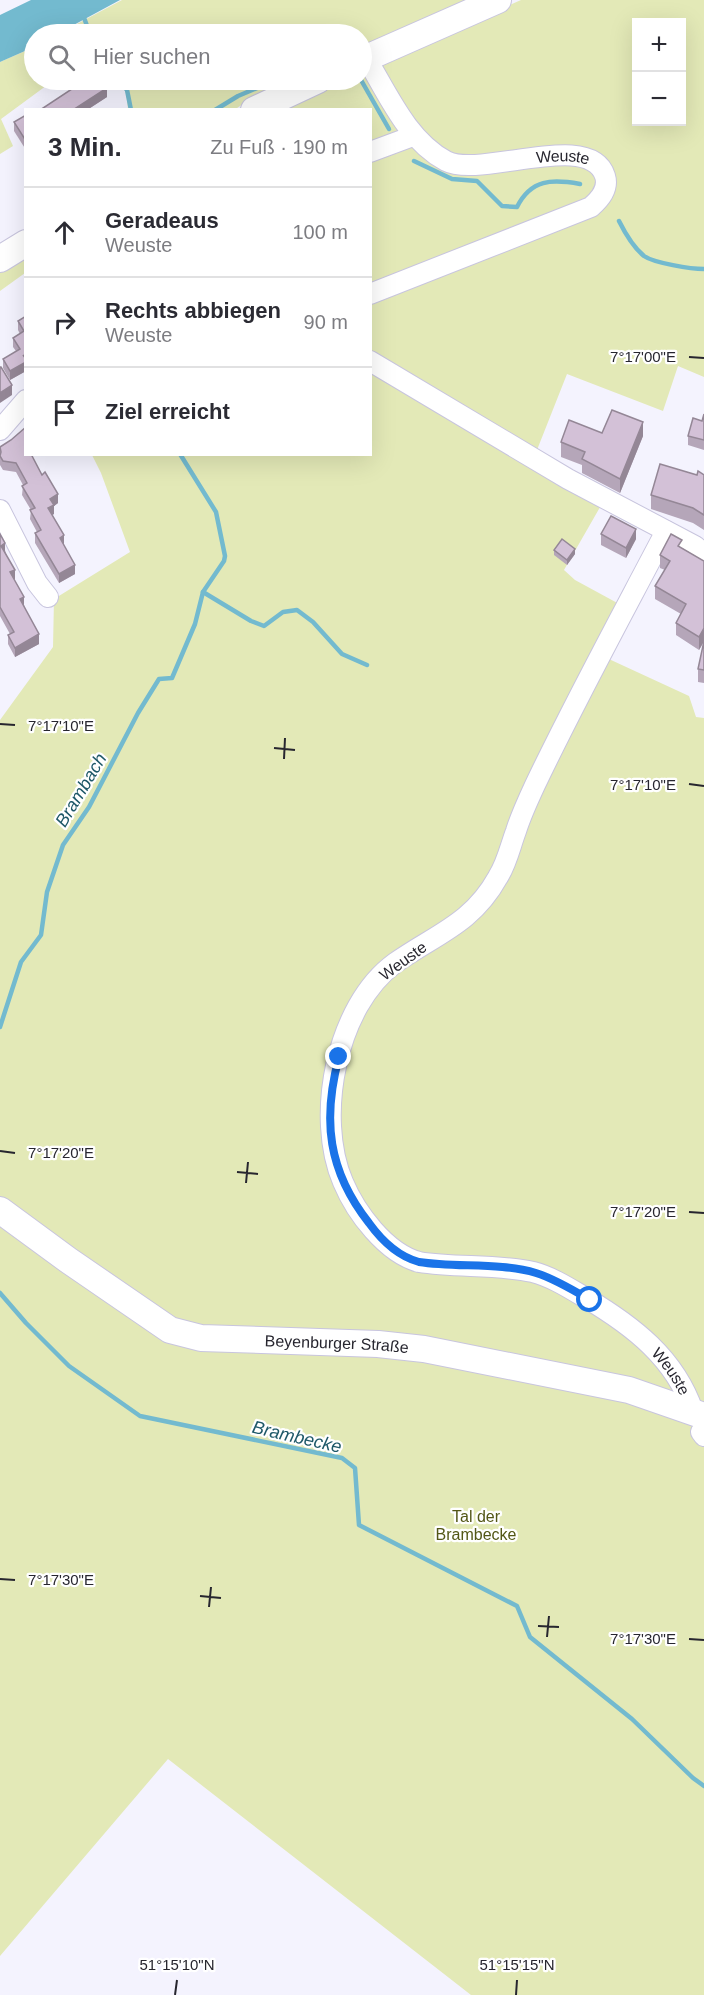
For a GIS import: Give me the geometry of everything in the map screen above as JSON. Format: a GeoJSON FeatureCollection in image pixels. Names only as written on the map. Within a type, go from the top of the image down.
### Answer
{"type":"FeatureCollection","features":[{"type":"Feature","properties":{"kind":"main road"},"geometry":{"type":"LineString","coordinates":[[372,55],[498,0]]}},
{"type":"Feature","properties":{"kind":"main road"},"geometry":{"type":"LineString","coordinates":[[258,108],[297,90]]}},
{"type":"Feature","properties":{"kind":"main road"},"geometry":{"type":"LineString","coordinates":[[0,259],[24,244]]}},
{"type":"Feature","properties":{"kind":"main road","name":"Beyenburger Straße"},"geometry":{"type":"LineString","coordinates":[[0,1210],[170,1330],[201,1338],[378,1344],[413,1348],[629,1390],[701,1424]]}},
{"type":"Feature","properties":{"kind":"street","name":"Weuste"},"geometry":{"type":"LineString","coordinates":[[372,72],[413,136],[448,162],[467,166],[572,155],[589,159],[600,166],[606,178],[601,198],[591,207],[372,293]]}},
{"type":"Feature","properties":{"kind":"street"},"geometry":{"type":"LineString","coordinates":[[372,151],[413,136]]}},
{"type":"Feature","properties":{"kind":"street"},"geometry":{"type":"LineString","coordinates":[[372,362],[568,479],[696,546],[704,554]]}},
{"type":"Feature","properties":{"kind":"street"},"geometry":{"type":"LineString","coordinates":[[0,430],[24,402]]}},
{"type":"Feature","properties":{"kind":"street"},"geometry":{"type":"LineString","coordinates":[[0,510],[38,583],[48,597]]}},
{"type":"Feature","properties":{"kind":"street","name":"Weuste"},"geometry":{"type":"LineString","coordinates":[[666,531],[535,785],[516,829],[501,873],[490,892],[468,916],[395,963],[381,975],[359,1004],[334,1073],[330,1101],[330,1129],[334,1157],[345,1187],[365,1219],[390,1247],[404,1257],[419,1262],[515,1269],[535,1273],[563,1285],[616,1315],[644,1340],[681,1382],[701,1424]]}},
{"type":"Feature","properties":{"kind":"green space"},"geometry":{"type":"Polygon","coordinates":[[[122,0],[476,0],[372,46],[372,24],[77,24],[122,0]]]}},
{"type":"Feature","properties":{"kind":"green space","name":"Tal der Brambecke"},"geometry":{"type":"Polygon","coordinates":[[[521,0],[704,0],[704,377],[678,366],[663,411],[567,374],[535,455],[607,495],[564,570],[575,580],[621,605],[598,654],[689,696],[696,717],[704,718],[704,1995],[471,1995],[168,1759],[0,1956],[0,720],[53,647],[54,599],[130,552],[92,456],[372,456],[372,108],[274,108],[316,90],[372,90],[372,65],[521,0]]]}},
{"type":"Feature","properties":{"kind":"green space"},"geometry":{"type":"Polygon","coordinates":[[[24,51],[24,90],[40,90],[1,119],[13,146],[0,154],[0,62],[24,51]]]}},
{"type":"Feature","properties":{"kind":"green space"},"geometry":{"type":"Polygon","coordinates":[[[124,90],[272,90],[237,108],[128,108],[124,90]]]}},
{"type":"Feature","properties":{"kind":"green space"},"geometry":{"type":"Polygon","coordinates":[[[24,258],[24,274],[0,291],[0,273],[24,258]]]}},
{"type":"Feature","properties":{"kind":"water"},"geometry":{"type":"Polygon","coordinates":[[[31,0],[120,0],[76,24],[24,24],[24,51],[0,62],[0,15],[31,0]]]}},
{"type":"Feature","properties":{"kind":"building"},"geometry":{"type":"Polygon","coordinates":[[[70,90],[104,90],[76,108],[43,108],[70,90]]]}},
{"type":"Feature","properties":{"kind":"building"},"geometry":{"type":"Polygon","coordinates":[[[24,116],[24,138],[14,122],[24,116]]]}},
{"type":"Feature","properties":{"kind":"building"},"geometry":{"type":"Polygon","coordinates":[[[24,317],[24,331],[18,321],[24,317]]]}},
{"type":"Feature","properties":{"kind":"building"},"geometry":{"type":"Polygon","coordinates":[[[24,331],[24,363],[10,371],[3,359],[20,349],[13,338],[24,331]]]}},
{"type":"Feature","properties":{"kind":"building"},"geometry":{"type":"Polygon","coordinates":[[[0,367],[12,385],[0,393],[0,367]]]}},
{"type":"Feature","properties":{"kind":"building"},"geometry":{"type":"Polygon","coordinates":[[[612,410],[643,422],[620,479],[582,459],[585,452],[561,442],[569,420],[602,433],[612,410]]]}},
{"type":"Feature","properties":{"kind":"building"},"geometry":{"type":"Polygon","coordinates":[[[704,414],[704,440],[688,436],[693,418],[702,421],[704,414]]]}},
{"type":"Feature","properties":{"kind":"building"},"geometry":{"type":"Polygon","coordinates":[[[24,429],[24,456],[32,456],[42,475],[45,472],[58,494],[50,499],[54,505],[48,508],[64,535],[60,538],[75,565],[59,574],[35,533],[41,530],[30,510],[35,508],[22,486],[27,483],[16,463],[3,461],[0,456],[0,447],[24,429]]]}},
{"type":"Feature","properties":{"kind":"building"},"geometry":{"type":"Polygon","coordinates":[[[660,464],[697,475],[698,471],[704,475],[704,515],[693,508],[651,495],[660,464]]]}},
{"type":"Feature","properties":{"kind":"building"},"geometry":{"type":"Polygon","coordinates":[[[611,516],[636,529],[626,548],[601,534],[611,516]]]}},
{"type":"Feature","properties":{"kind":"building"},"geometry":{"type":"Polygon","coordinates":[[[0,534],[5,543],[1,546],[15,570],[10,572],[24,597],[20,599],[39,634],[15,648],[8,635],[14,632],[0,607],[0,534]]]}},
{"type":"Feature","properties":{"kind":"building"},"geometry":{"type":"Polygon","coordinates":[[[671,534],[682,540],[678,546],[704,561],[704,628],[699,637],[676,623],[686,604],[655,586],[670,561],[660,555],[671,534]]]}},
{"type":"Feature","properties":{"kind":"building"},"geometry":{"type":"Polygon","coordinates":[[[562,539],[575,549],[567,560],[554,550],[562,539]]]}},
{"type":"Feature","properties":{"kind":"building"},"geometry":{"type":"Polygon","coordinates":[[[704,641],[704,670],[698,669],[704,641]]]}},
{"type":"Feature","properties":{"kind":"waterway","name":"Brambach"},"geometry":{"type":"LineString","coordinates":[[83,15],[86,24]]}},
{"type":"Feature","properties":{"kind":"waterway","name":"Brambach"},"geometry":{"type":"LineString","coordinates":[[127,90],[131,108]]}},
{"type":"Feature","properties":{"kind":"waterway"},"geometry":{"type":"LineString","coordinates":[[218,108],[252,90]]}},
{"type":"Feature","properties":{"kind":"waterway"},"geometry":{"type":"LineString","coordinates":[[367,90],[389,129]]}},
{"type":"Feature","properties":{"kind":"waterway"},"geometry":{"type":"LineString","coordinates":[[414,161],[452,179],[477,181],[502,206],[517,207],[529,191],[543,183],[580,184]]}},
{"type":"Feature","properties":{"kind":"waterway"},"geometry":{"type":"LineString","coordinates":[[619,221],[633,244],[644,256],[673,265],[704,269]]}},
{"type":"Feature","properties":{"kind":"waterway","name":"Brambach"},"geometry":{"type":"LineString","coordinates":[[0,1027],[21,962],[41,935],[47,892],[63,845],[89,807],[138,713],[159,679],[172,678],[195,624],[203,592],[224,561],[216,512],[181,456]]}},
{"type":"Feature","properties":{"kind":"waterway"},"geometry":{"type":"LineString","coordinates":[[203,592],[251,621],[264,626],[283,612],[297,610],[313,622],[342,654],[367,665]]}},
{"type":"Feature","properties":{"kind":"waterway","name":"Brambecke"},"geometry":{"type":"LineString","coordinates":[[0,1293],[69,1366],[140,1416],[342,1458],[355,1468],[359,1525],[517,1606],[530,1637],[632,1719],[704,1786]]}},
{"type":"Feature","properties":{"kind":"route"},"geometry":{"type":"LineString","coordinates":[[339,1057],[331,1092],[330,1119],[332,1148],[337,1168],[358,1209],[390,1247],[404,1257],[419,1262],[515,1269],[535,1273],[554,1280],[590,1300]]}}]}
